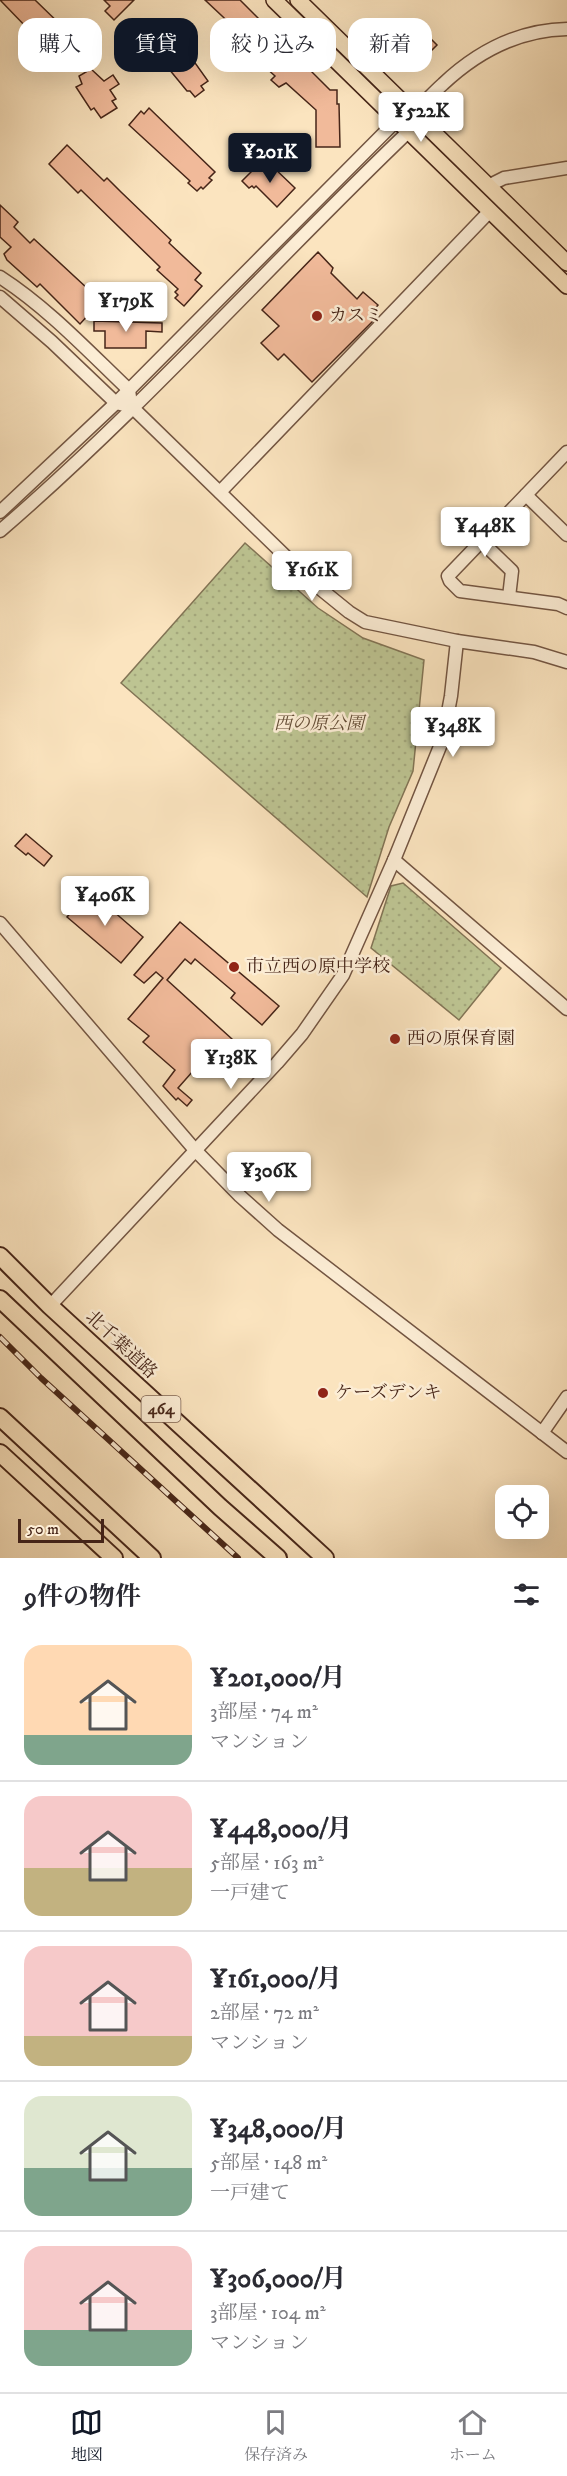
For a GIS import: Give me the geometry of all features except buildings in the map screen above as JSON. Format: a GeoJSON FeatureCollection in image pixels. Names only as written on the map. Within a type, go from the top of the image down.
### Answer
{"type":"FeatureCollection","features":[{"type":"Feature","properties":{"kind":"highway","name":"北千葉道路"},"geometry":{"type":"LineString","coordinates":[[0,1256],[50,1306],[325,1558]]}},
{"type":"Feature","properties":{"kind":"highway","name":"464"},"geometry":{"type":"LineString","coordinates":[[0,1299],[220,1507],[278,1558]]}},
{"type":"Feature","properties":{"kind":"highway"},"geometry":{"type":"LineString","coordinates":[[0,1417],[152,1558]]}},
{"type":"Feature","properties":{"kind":"highway"},"geometry":{"type":"LineString","coordinates":[[0,1453],[114,1558]]}},
{"type":"Feature","properties":{"kind":"main road"},"geometry":{"type":"LineString","coordinates":[[274,0],[567,286]]}},
{"type":"Feature","properties":{"kind":"main road"},"geometry":{"type":"LineString","coordinates":[[298,0],[567,263]]}},
{"type":"Feature","properties":{"kind":"street"},"geometry":{"type":"LineString","coordinates":[[0,531],[33,503],[132,407],[451,76],[488,49],[525,34],[567,28]]}},
{"type":"Feature","properties":{"kind":"street"},"geometry":{"type":"LineString","coordinates":[[0,512],[402,126]]}},
{"type":"Feature","properties":{"kind":"street"},"geometry":{"type":"LineString","coordinates":[[488,186],[504,178],[567,168]]}},
{"type":"Feature","properties":{"kind":"street"},"geometry":{"type":"LineString","coordinates":[[220,492],[490,211]]}},
{"type":"Feature","properties":{"kind":"street"},"geometry":{"type":"LineString","coordinates":[[0,278],[18,289],[54,320],[129,390],[132,407]]}},
{"type":"Feature","properties":{"kind":"street"},"geometry":{"type":"LineString","coordinates":[[0,297],[45,335],[116,403],[132,407],[312,582],[349,612],[365,622],[379,626],[457,641],[534,652],[567,662]]}},
{"type":"Feature","properties":{"kind":"street"},"geometry":{"type":"LineString","coordinates":[[567,452],[448,576],[460,591],[558,604],[567,608]]}},
{"type":"Feature","properties":{"kind":"street"},"geometry":{"type":"LineString","coordinates":[[526,495],[567,534]]}},
{"type":"Feature","properties":{"kind":"street"},"geometry":{"type":"LineString","coordinates":[[481,541],[512,571],[509,597]]}},
{"type":"Feature","properties":{"kind":"street"},"geometry":{"type":"LineString","coordinates":[[50,1306],[302,1034],[326,1002],[357,946],[443,740],[457,641]]}},
{"type":"Feature","properties":{"kind":"street"},"geometry":{"type":"LineString","coordinates":[[394,860],[567,1009]]}},
{"type":"Feature","properties":{"kind":"street"},"geometry":{"type":"LineString","coordinates":[[0,923],[195,1150],[240,1196],[278,1230],[567,1452]]}},
{"type":"Feature","properties":{"kind":"street"},"geometry":{"type":"LineString","coordinates":[[542,1433],[567,1397]]}},
{"type":"Feature","properties":{"kind":"green space","name":"西の原公園"},"geometry":{"type":"Polygon","coordinates":[[[245,543],[318,608],[363,638],[424,660],[413,771],[389,827],[367,897],[121,683],[245,543]]]}},
{"type":"Feature","properties":{"kind":"green space"},"geometry":{"type":"Polygon","coordinates":[[[403,883],[501,968],[459,1020],[371,948],[391,886],[403,883]]]}},
{"type":"Feature","properties":{"kind":"railway"},"geometry":{"type":"LineString","coordinates":[[0,1337],[41,1378],[238,1558]]}},
{"type":"Feature","properties":{"kind":"place","name":"カスミ"},"geometry":{"type":"Point","coordinates":[317,316]}},
{"type":"Feature","properties":{"kind":"place","name":"市立西の原中学校"},"geometry":{"type":"Point","coordinates":[234,967]}},
{"type":"Feature","properties":{"kind":"place","name":"西の原保育園"},"geometry":{"type":"Point","coordinates":[395,1039]}},
{"type":"Feature","properties":{"kind":"place","name":"ケーズデンキ"},"geometry":{"type":"Point","coordinates":[323,1393]}}]}
